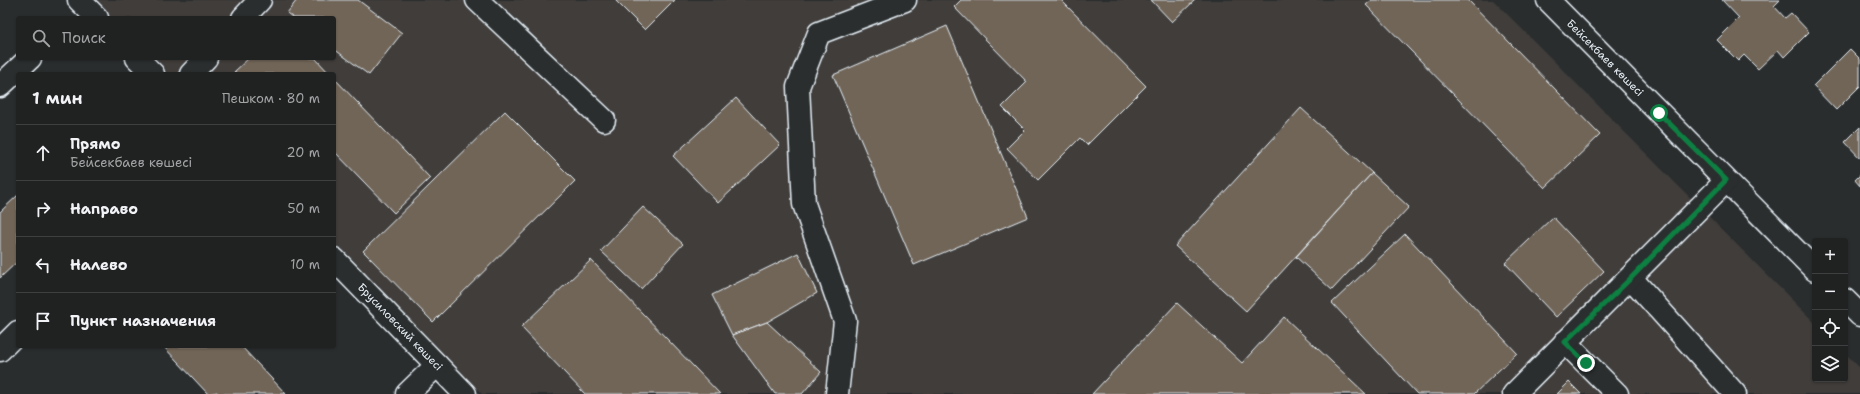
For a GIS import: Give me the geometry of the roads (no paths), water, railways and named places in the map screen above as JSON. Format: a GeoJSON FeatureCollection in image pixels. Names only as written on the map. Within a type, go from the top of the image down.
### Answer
{"type":"FeatureCollection","features":[{"type":"Feature","properties":{"kind":"street"},"geometry":{"type":"LineString","coordinates":[[245,16],[260,0]]}},
{"type":"Feature","properties":{"kind":"street"},"geometry":{"type":"LineString","coordinates":[[477,0],[604,120]]}},
{"type":"Feature","properties":{"kind":"street"},"geometry":{"type":"LineString","coordinates":[[837,394],[845,321],[804,204],[798,87],[819,34],[905,0]]}},
{"type":"Feature","properties":{"kind":"street","name":"Бейсекбаев көшесі"},"geometry":{"type":"LineString","coordinates":[[1548,0],[1812,267]]}},
{"type":"Feature","properties":{"kind":"street"},"geometry":{"type":"LineString","coordinates":[[0,86],[28,60]]}},
{"type":"Feature","properties":{"kind":"street"},"geometry":{"type":"LineString","coordinates":[[139,60],[151,72]]}},
{"type":"Feature","properties":{"kind":"street"},"geometry":{"type":"LineString","coordinates":[[193,72],[204,60]]}},
{"type":"Feature","properties":{"kind":"street"},"geometry":{"type":"LineString","coordinates":[[1514,394],[1631,278],[1726,180]]}},
{"type":"Feature","properties":{"kind":"street","name":"Брусиловский көшесі"},"geometry":{"type":"LineString","coordinates":[[336,261],[465,394]]}},
{"type":"Feature","properties":{"kind":"street"},"geometry":{"type":"LineString","coordinates":[[1631,278],[1735,394]]}},
{"type":"Feature","properties":{"kind":"street"},"geometry":{"type":"LineString","coordinates":[[1848,303],[1860,315]]}},
{"type":"Feature","properties":{"kind":"street"},"geometry":{"type":"LineString","coordinates":[[0,350],[16,334]]}},
{"type":"Feature","properties":{"kind":"street"},"geometry":{"type":"LineString","coordinates":[[1565,342],[1617,394]]}},
{"type":"Feature","properties":{"kind":"street"},"geometry":{"type":"LineString","coordinates":[[407,394],[437,365]]}}]}
